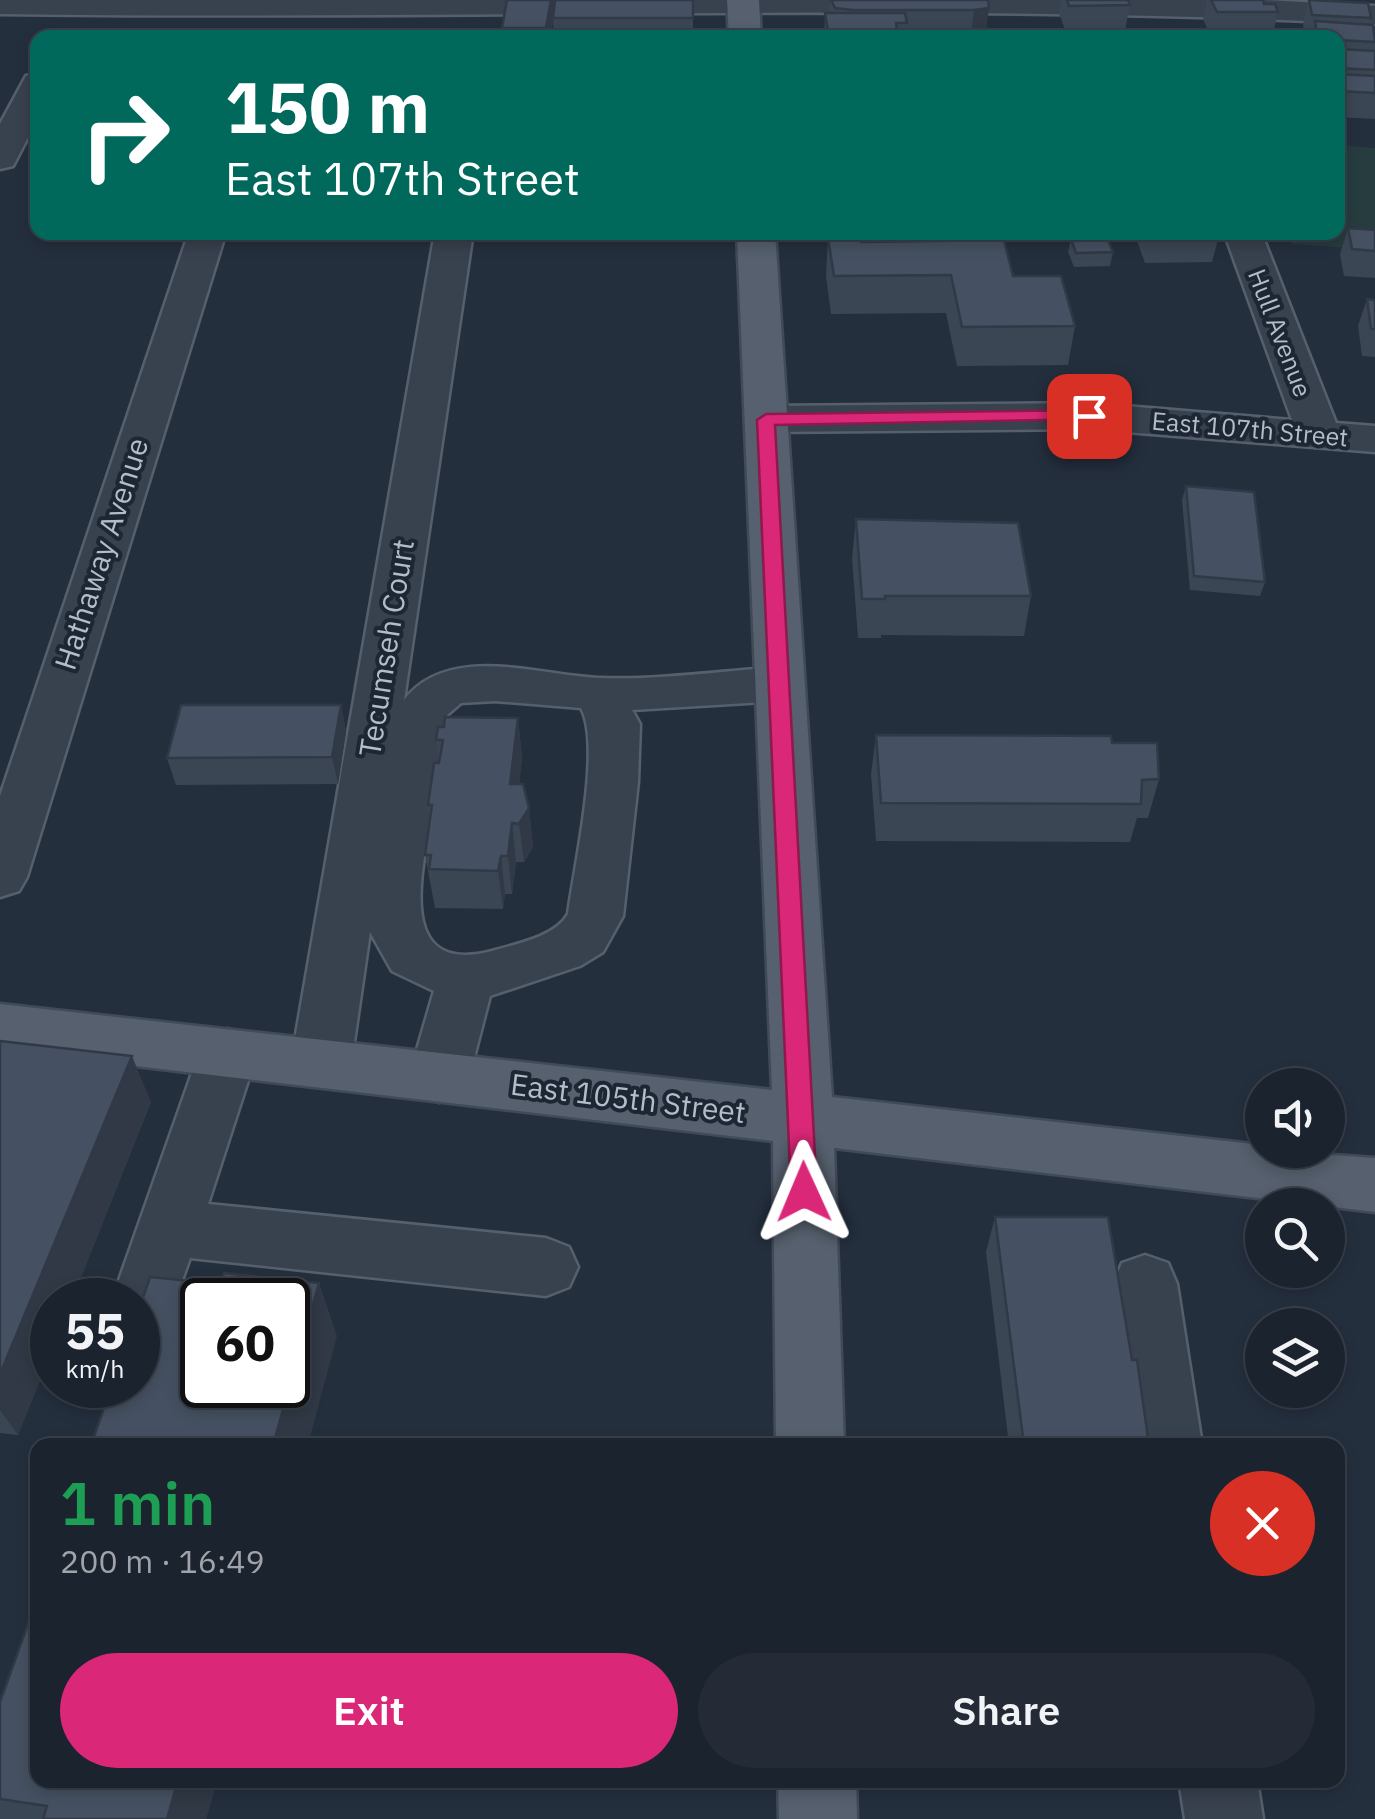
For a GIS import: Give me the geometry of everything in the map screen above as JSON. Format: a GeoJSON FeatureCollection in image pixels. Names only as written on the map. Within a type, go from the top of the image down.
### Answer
{"type":"FeatureCollection","features":[{"type":"Feature","properties":{"kind":"main road"},"geometry":{"type":"LineString","coordinates":[[743,2],[745,30]]}},
{"type":"Feature","properties":{"kind":"main road"},"geometry":{"type":"LineString","coordinates":[[756,240],[803,1119],[810,1438]]}},
{"type":"Feature","properties":{"kind":"main road","name":"East 105th Street"},"geometry":{"type":"LineString","coordinates":[[0,1026],[1375,1185]]}},
{"type":"Feature","properties":{"kind":"main road"},"geometry":{"type":"LineString","coordinates":[[817,1788],[818,1819]]}},
{"type":"Feature","properties":{"kind":"street"},"geometry":{"type":"LineString","coordinates":[[0,5],[78,3],[279,15],[489,15],[743,2],[1155,2],[1375,15]]}},
{"type":"Feature","properties":{"kind":"street"},"geometry":{"type":"LineString","coordinates":[[1155,2],[1165,30]]}},
{"type":"Feature","properties":{"kind":"street"},"geometry":{"type":"LineString","coordinates":[[65,30],[78,3]]}},
{"type":"Feature","properties":{"kind":"street"},"geometry":{"type":"LineString","coordinates":[[0,158],[30,100]]}},
{"type":"Feature","properties":{"kind":"street","name":"Hathaway Avenue"},"geometry":{"type":"LineString","coordinates":[[0,877],[22,734],[205,240]]}},
{"type":"Feature","properties":{"kind":"street","name":"Tecumseh Court"},"geometry":{"type":"LineString","coordinates":[[320,1063],[453,240]]}},
{"type":"Feature","properties":{"kind":"street","name":"Hull Avenue"},"geometry":{"type":"LineString","coordinates":[[1245,240],[1319,434]]}},
{"type":"Feature","properties":{"kind":"street","name":"East 107th Street"},"geometry":{"type":"LineString","coordinates":[[766,420],[1089,416],[1375,439]]}},
{"type":"Feature","properties":{"kind":"street"},"geometry":{"type":"LineString","coordinates":[[599,696],[615,724],[596,916],[582,937],[560,951],[489,974],[467,977],[430,970],[412,958],[396,932],[390,901],[423,710],[438,694],[461,686],[570,687],[599,696],[780,684]]}},
{"type":"Feature","properties":{"kind":"street"},"geometry":{"type":"LineString","coordinates":[[439,1077],[467,977]]}},
{"type":"Feature","properties":{"kind":"street"},"geometry":{"type":"LineString","coordinates":[[153,1278],[228,1053]]}},
{"type":"Feature","properties":{"kind":"street"},"geometry":{"type":"LineString","coordinates":[[171,1228],[546,1267]]}},
{"type":"Feature","properties":{"kind":"street"},"geometry":{"type":"LineString","coordinates":[[1145,1284],[1167,1438]]}},
{"type":"Feature","properties":{"kind":"street"},"geometry":{"type":"LineString","coordinates":[[1219,1788],[1224,1819]]}},
{"type":"Feature","properties":{"kind":"green space"},"geometry":{"type":"Polygon","coordinates":[[[1345,146],[1375,148],[1375,250],[1292,244],[1291,240],[1345,240],[1345,146]]]}},
{"type":"Feature","properties":{"kind":"building"},"geometry":{"type":"Polygon","coordinates":[[[507,0],[551,0],[546,28],[502,28],[507,0]]]}},
{"type":"Feature","properties":{"kind":"building"},"geometry":{"type":"Polygon","coordinates":[[[555,0],[693,0],[693,18],[553,18],[555,0]]]}},
{"type":"Feature","properties":{"kind":"building"},"geometry":{"type":"Polygon","coordinates":[[[831,0],[988,0],[989,8],[853,10],[835,8],[831,0]]]}},
{"type":"Feature","properties":{"kind":"building"},"geometry":{"type":"Polygon","coordinates":[[[1067,0],[1128,0],[1130,5],[1069,6],[1067,0]]]}},
{"type":"Feature","properties":{"kind":"building"},"geometry":{"type":"Polygon","coordinates":[[[1211,0],[1263,0],[1264,4],[1275,4],[1278,12],[1217,12],[1211,0]]]}},
{"type":"Feature","properties":{"kind":"building"},"geometry":{"type":"Polygon","coordinates":[[[1309,0],[1368,3],[1371,18],[1312,15],[1309,0]]]}},
{"type":"Feature","properties":{"kind":"building"},"geometry":{"type":"Polygon","coordinates":[[[825,13],[905,13],[907,23],[896,23],[897,30],[828,30],[825,13]]]}},
{"type":"Feature","properties":{"kind":"building"},"geometry":{"type":"Polygon","coordinates":[[[1315,21],[1373,25],[1375,42],[1345,40],[1345,30],[1317,30],[1315,21]]]}},
{"type":"Feature","properties":{"kind":"building"},"geometry":{"type":"Polygon","coordinates":[[[1345,49],[1375,51],[1375,70],[1345,68],[1345,49]]]}},
{"type":"Feature","properties":{"kind":"building"},"geometry":{"type":"Polygon","coordinates":[[[1345,74],[1375,76],[1375,93],[1345,91],[1345,74]]]}},
{"type":"Feature","properties":{"kind":"building"},"geometry":{"type":"Polygon","coordinates":[[[1348,228],[1375,230],[1375,251],[1352,249],[1348,228]]]}},
{"type":"Feature","properties":{"kind":"building"},"geometry":{"type":"Polygon","coordinates":[[[828,240],[1004,240],[1013,276],[1061,276],[1075,326],[962,327],[951,275],[834,276],[828,240]]]}},
{"type":"Feature","properties":{"kind":"building"},"geometry":{"type":"Polygon","coordinates":[[[1071,240],[1108,240],[1113,252],[1076,253],[1071,240]]]}},
{"type":"Feature","properties":{"kind":"building"},"geometry":{"type":"Polygon","coordinates":[[[1367,299],[1375,300],[1375,329],[1371,329],[1367,299]]]}},
{"type":"Feature","properties":{"kind":"building"},"geometry":{"type":"Polygon","coordinates":[[[1186,486],[1254,492],[1265,582],[1194,576],[1186,486]]]}},
{"type":"Feature","properties":{"kind":"building"},"geometry":{"type":"Polygon","coordinates":[[[856,519],[1018,523],[1031,596],[862,599],[856,519]]]}},
{"type":"Feature","properties":{"kind":"building"},"geometry":{"type":"Polygon","coordinates":[[[181,705],[341,705],[332,757],[167,758],[181,705]]]}},
{"type":"Feature","properties":{"kind":"building"},"geometry":{"type":"Polygon","coordinates":[[[445,717],[518,718],[510,784],[523,784],[529,808],[519,824],[512,823],[508,856],[501,856],[498,871],[429,869],[431,855],[425,855],[432,805],[428,805],[434,763],[439,763],[443,740],[436,740],[438,727],[444,727],[445,717]]]}},
{"type":"Feature","properties":{"kind":"building"},"geometry":{"type":"Polygon","coordinates":[[[876,735],[1111,736],[1112,743],[1157,743],[1159,779],[1142,780],[1141,804],[881,803],[876,735]]]}},
{"type":"Feature","properties":{"kind":"building"},"geometry":{"type":"Polygon","coordinates":[[[0,1041],[132,1056],[40,1278],[30,1278],[30,1302],[0,1374],[0,1041]]]}},
{"type":"Feature","properties":{"kind":"building"},"geometry":{"type":"Polygon","coordinates":[[[995,1217],[1108,1217],[1132,1360],[1137,1360],[1148,1438],[1023,1438],[995,1217]]]}},
{"type":"Feature","properties":{"kind":"building"},"geometry":{"type":"Polygon","coordinates":[[[224,1273],[272,1278],[222,1278],[224,1273]]]}},
{"type":"Feature","properties":{"kind":"building"},"geometry":{"type":"Polygon","coordinates":[[[160,1278],[180,1280],[180,1408],[284,1408],[275,1438],[93,1438],[104,1408],[160,1408],[160,1278]]]}},
{"type":"Feature","properties":{"kind":"building"},"geometry":{"type":"Polygon","coordinates":[[[310,1282],[319,1283],[310,1315],[310,1282]]]}},
{"type":"Feature","properties":{"kind":"building"},"geometry":{"type":"Polygon","coordinates":[[[30,1618],[30,1788],[176,1788],[167,1819],[43,1819],[47,1806],[0,1799],[0,1702],[30,1618]]]}},
{"type":"Feature","properties":{"kind":"route"},"geometry":{"type":"LineString","coordinates":[[804,1192],[766,420],[1089,416]]}}]}
